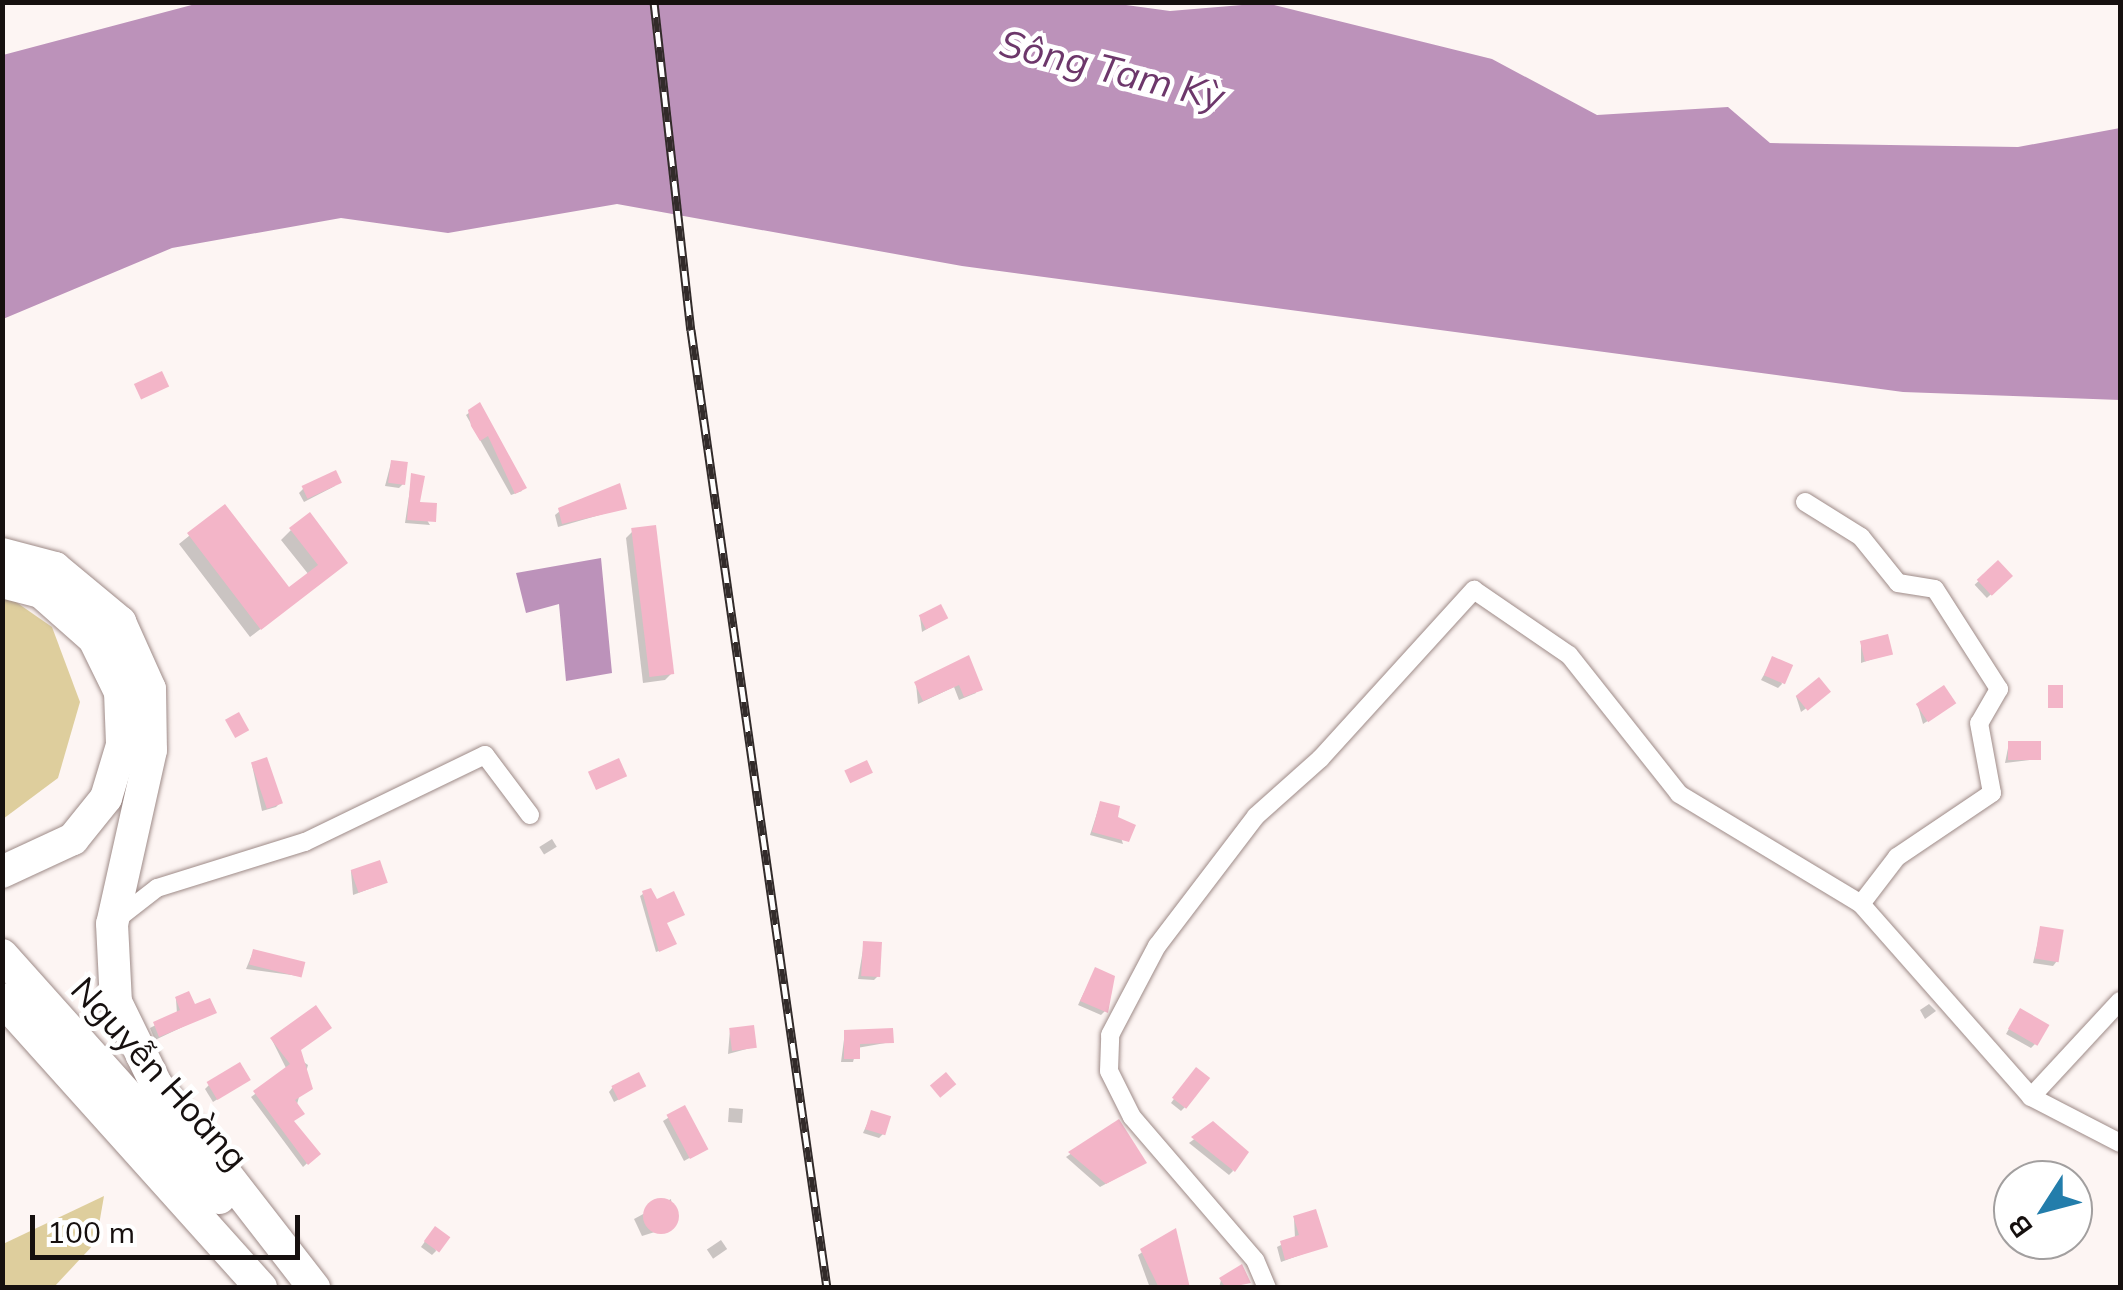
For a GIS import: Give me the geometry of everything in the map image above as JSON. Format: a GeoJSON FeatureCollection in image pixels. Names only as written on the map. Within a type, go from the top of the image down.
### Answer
{"type":"FeatureCollection","features":[{"type":"Feature","properties":{"kind":"highway"},"geometry":{"type":"LineString","coordinates":[[2,554],[55,568],[120,622],[150,689],[151,750],[112,924],[116,1002],[156,1084],[314,1288]]}},
{"type":"Feature","properties":{"kind":"highway"},"geometry":{"type":"LineString","coordinates":[[2,582],[42,592],[94,639],[120,692],[122,745],[106,798],[73,840],[2,872]]}},
{"type":"Feature","properties":{"kind":"highway","name":"Nguyễn Hoàng"},"geometry":{"type":"LineString","coordinates":[[2,955],[298,1288]]}},
{"type":"Feature","properties":{"kind":"highway","name":"Nguyễn Hoàng"},"geometry":{"type":"LineString","coordinates":[[2,999],[261,1288]]}},
{"type":"Feature","properties":{"kind":"street"},"geometry":{"type":"LineString","coordinates":[[1805,502],[1861,537],[1898,583],[1935,589],[1999,689],[1979,723],[1992,792],[1897,857],[1861,904]]}},
{"type":"Feature","properties":{"kind":"street"},"geometry":{"type":"LineString","coordinates":[[1267,1288],[1256,1260],[1132,1117],[1109,1071],[1110,1035],[1157,946],[1256,816],[1474,590],[1569,655],[1679,794],[1861,904],[2031,1097],[2120,1143]]}},
{"type":"Feature","properties":{"kind":"street"},"geometry":{"type":"LineString","coordinates":[[112,924],[157,888],[304,842],[485,754],[530,816]]}},
{"type":"Feature","properties":{"kind":"street"},"geometry":{"type":"LineString","coordinates":[[2031,1097],[2120,1001]]}},
{"type":"Feature","properties":{"kind":"shaded area"},"geometry":{"type":"Polygon","coordinates":[[[3,593],[52,627],[80,702],[58,778],[3,819],[3,593]]]}},
{"type":"Feature","properties":{"kind":"shaded area"},"geometry":{"type":"Polygon","coordinates":[[[104,1196],[96,1242],[54,1287],[3,1287],[3,1244],[104,1196]]]}},
{"type":"Feature","properties":{"kind":"water","name":"Sông Tam Kỳ"},"geometry":{"type":"Polygon","coordinates":[[[203,2],[1104,2],[1170,11],[1266,3],[1492,59],[1597,115],[1728,107],[1770,143],[2018,147],[2120,128],[2120,400],[1903,392],[962,266],[617,204],[448,233],[341,218],[172,248],[3,319],[3,55],[203,2]]]}},
{"type":"Feature","properties":{"kind":"water"},"geometry":{"type":"Polygon","coordinates":[[[601,558],[612,673],[566,681],[559,604],[526,613],[516,573],[601,558]]]}},
{"type":"Feature","properties":{"kind":"building"},"geometry":{"type":"Polygon","coordinates":[[[162,371],[169,386],[141,400],[134,384],[162,371]]]}},
{"type":"Feature","properties":{"kind":"building"},"geometry":{"type":"Polygon","coordinates":[[[480,402],[527,488],[515,494],[488,436],[480,441],[471,426],[468,410],[480,402]]]}},
{"type":"Feature","properties":{"kind":"building"},"geometry":{"type":"Polygon","coordinates":[[[391,460],[408,462],[405,485],[388,483],[391,460]]]}},
{"type":"Feature","properties":{"kind":"building"},"geometry":{"type":"Polygon","coordinates":[[[336,470],[342,483],[307,499],[302,486],[336,470]]]}},
{"type":"Feature","properties":{"kind":"building"},"geometry":{"type":"Polygon","coordinates":[[[411,473],[425,476],[420,502],[437,503],[436,522],[407,520],[411,473]]]}},
{"type":"Feature","properties":{"kind":"building"},"geometry":{"type":"Polygon","coordinates":[[[620,483],[627,509],[562,524],[558,508],[620,483]]]}},
{"type":"Feature","properties":{"kind":"building"},"geometry":{"type":"Polygon","coordinates":[[[225,504],[289,587],[318,565],[289,528],[310,512],[348,563],[261,630],[187,533],[225,504]]]}},
{"type":"Feature","properties":{"kind":"building"},"geometry":{"type":"Polygon","coordinates":[[[656,525],[674,674],[649,677],[631,528],[656,525]]]}},
{"type":"Feature","properties":{"kind":"building"},"geometry":{"type":"Polygon","coordinates":[[[1998,560],[2013,576],[1992,596],[1977,580],[1998,560]]]}},
{"type":"Feature","properties":{"kind":"building"},"geometry":{"type":"Polygon","coordinates":[[[941,604],[948,618],[926,630],[919,615],[941,604]]]}},
{"type":"Feature","properties":{"kind":"building"},"geometry":{"type":"Polygon","coordinates":[[[1888,634],[1893,654],[1865,661],[1860,641],[1888,634]]]}},
{"type":"Feature","properties":{"kind":"building"},"geometry":{"type":"Polygon","coordinates":[[[969,655],[983,690],[964,697],[959,685],[923,701],[914,682],[969,655]]]}},
{"type":"Feature","properties":{"kind":"building"},"geometry":{"type":"Polygon","coordinates":[[[1772,656],[1793,665],[1785,684],[1764,675],[1772,656]]]}},
{"type":"Feature","properties":{"kind":"building"},"geometry":{"type":"Polygon","coordinates":[[[1819,677],[1831,692],[1808,711],[1796,696],[1819,677]]]}},
{"type":"Feature","properties":{"kind":"building"},"geometry":{"type":"Polygon","coordinates":[[[1944,685],[1956,703],[1928,722],[1916,704],[1944,685]]]}},
{"type":"Feature","properties":{"kind":"building"},"geometry":{"type":"Polygon","coordinates":[[[2048,685],[2063,685],[2063,708],[2048,708],[2048,685]]]}},
{"type":"Feature","properties":{"kind":"building"},"geometry":{"type":"Polygon","coordinates":[[[239,712],[249,730],[235,738],[225,720],[239,712]]]}},
{"type":"Feature","properties":{"kind":"building"},"geometry":{"type":"Polygon","coordinates":[[[2008,741],[2041,741],[2041,760],[2008,760],[2008,741]]]}},
{"type":"Feature","properties":{"kind":"building"},"geometry":{"type":"Polygon","coordinates":[[[267,757],[283,803],[267,809],[251,763],[267,757]]]}},
{"type":"Feature","properties":{"kind":"building"},"geometry":{"type":"Polygon","coordinates":[[[619,758],[627,776],[596,790],[588,772],[619,758]]]}},
{"type":"Feature","properties":{"kind":"building"},"geometry":{"type":"Polygon","coordinates":[[[867,760],[873,773],[850,783],[844,771],[867,760]]]}},
{"type":"Feature","properties":{"kind":"building"},"geometry":{"type":"Polygon","coordinates":[[[1100,801],[1120,806],[1118,817],[1136,825],[1129,842],[1092,832],[1100,801]]]}},
{"type":"Feature","properties":{"kind":"building"},"geometry":{"type":"Polygon","coordinates":[[[380,860],[388,883],[359,893],[351,870],[380,860]]]}},
{"type":"Feature","properties":{"kind":"building"},"geometry":{"type":"Polygon","coordinates":[[[651,888],[657,899],[674,891],[685,915],[667,923],[677,944],[659,952],[642,891],[651,888]]]}},
{"type":"Feature","properties":{"kind":"building"},"geometry":{"type":"Polygon","coordinates":[[[2040,926],[2064,930],[2059,962],[2035,959],[2040,926]]]}},
{"type":"Feature","properties":{"kind":"building"},"geometry":{"type":"Polygon","coordinates":[[[863,941],[882,942],[880,977],[861,976],[863,941]]]}},
{"type":"Feature","properties":{"kind":"building"},"geometry":{"type":"Polygon","coordinates":[[[253,949],[305,962],[302,978],[249,965],[253,949]]]}},
{"type":"Feature","properties":{"kind":"building"},"geometry":{"type":"Polygon","coordinates":[[[1095,967],[1115,976],[1108,1013],[1080,1001],[1095,967]]]}},
{"type":"Feature","properties":{"kind":"building"},"geometry":{"type":"Polygon","coordinates":[[[189,991],[195,1004],[210,998],[217,1013],[159,1037],[153,1022],[180,1010],[175,997],[189,991]]]}},
{"type":"Feature","properties":{"kind":"building"},"geometry":{"type":"Polygon","coordinates":[[[316,1005],[332,1028],[301,1050],[313,1089],[295,1100],[305,1114],[294,1121],[321,1154],[308,1165],[253,1091],[290,1064],[270,1038],[316,1005]]]}},
{"type":"Feature","properties":{"kind":"building"},"geometry":{"type":"Polygon","coordinates":[[[2020,1008],[2049,1025],[2037,1046],[2008,1029],[2020,1008]]]}},
{"type":"Feature","properties":{"kind":"building"},"geometry":{"type":"Polygon","coordinates":[[[754,1025],[757,1048],[732,1051],[729,1028],[754,1025]]]}},
{"type":"Feature","properties":{"kind":"building"},"geometry":{"type":"Polygon","coordinates":[[[893,1028],[894,1043],[860,1044],[860,1059],[844,1059],[844,1030],[893,1028]]]}},
{"type":"Feature","properties":{"kind":"building"},"geometry":{"type":"Polygon","coordinates":[[[240,1062],[251,1080],[217,1100],[207,1082],[240,1062]]]}},
{"type":"Feature","properties":{"kind":"building"},"geometry":{"type":"Polygon","coordinates":[[[1196,1067],[1210,1078],[1186,1109],[1172,1098],[1196,1067]]]}},
{"type":"Feature","properties":{"kind":"building"},"geometry":{"type":"Polygon","coordinates":[[[639,1072],[646,1086],[619,1100],[611,1086],[639,1072]]]}},
{"type":"Feature","properties":{"kind":"building"},"geometry":{"type":"Polygon","coordinates":[[[946,1072],[956,1084],[940,1098],[930,1085],[946,1072]]]}},
{"type":"Feature","properties":{"kind":"building"},"geometry":{"type":"Polygon","coordinates":[[[685,1105],[708,1149],[690,1159],[666,1115],[685,1105]]]}},
{"type":"Feature","properties":{"kind":"building"},"geometry":{"type":"Polygon","coordinates":[[[871,1110],[891,1116],[885,1135],[865,1129],[871,1110]]]}},
{"type":"Feature","properties":{"kind":"building"},"geometry":{"type":"Polygon","coordinates":[[[1119,1119],[1147,1163],[1106,1184],[1068,1152],[1119,1119]]]}},
{"type":"Feature","properties":{"kind":"building"},"geometry":{"type":"Polygon","coordinates":[[[1213,1121],[1249,1152],[1235,1172],[1191,1137],[1213,1121]]]}},
{"type":"Feature","properties":{"kind":"building"},"geometry":{"type":"Polygon","coordinates":[[[661,1198],[674,1203],[679,1216],[674,1229],[661,1234],[648,1229],[643,1216],[648,1203],[661,1198]]]}},
{"type":"Feature","properties":{"kind":"building"},"geometry":{"type":"Polygon","coordinates":[[[1316,1209],[1328,1247],[1285,1260],[1280,1241],[1299,1235],[1293,1216],[1316,1209]]]}},
{"type":"Feature","properties":{"kind":"building"},"geometry":{"type":"Polygon","coordinates":[[[435,1226],[450,1237],[439,1253],[424,1241],[435,1226]]]}},
{"type":"Feature","properties":{"kind":"building"},"geometry":{"type":"Polygon","coordinates":[[[1176,1228],[1190,1288],[1159,1288],[1140,1249],[1176,1228]]]}},
{"type":"Feature","properties":{"kind":"building"},"geometry":{"type":"Polygon","coordinates":[[[1242,1264],[1251,1283],[1226,1288],[1219,1278],[1242,1264]]]}},
{"type":"Feature","properties":{"kind":"railway"},"geometry":{"type":"LineString","coordinates":[[654,2],[691,330],[827,1288]]}}]}
